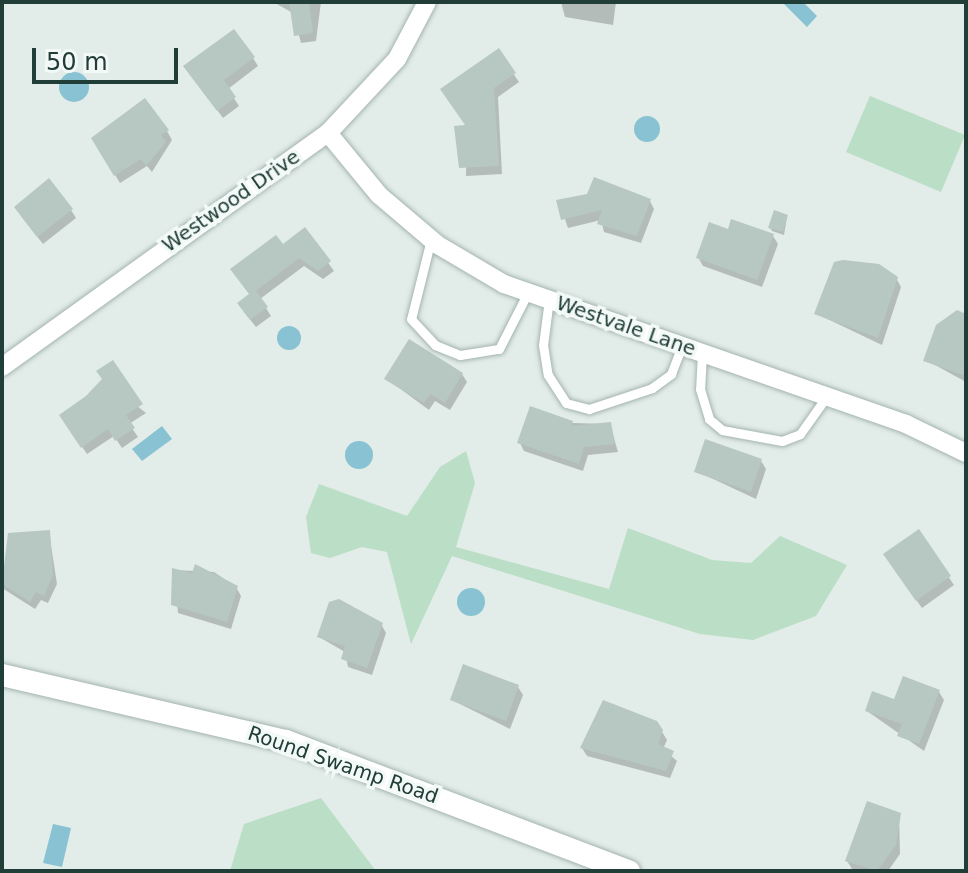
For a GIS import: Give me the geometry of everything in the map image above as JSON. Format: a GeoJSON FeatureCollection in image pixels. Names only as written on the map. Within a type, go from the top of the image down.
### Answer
{"type":"FeatureCollection","features":[{"type":"Feature","properties":{"kind":"street","name":"Westwood Drive"},"geometry":{"type":"LineString","coordinates":[[2,367],[328,133],[397,59],[427,2]]}},
{"type":"Feature","properties":{"kind":"street","name":"Westvale Lane"},"geometry":{"type":"LineString","coordinates":[[328,133],[379,195],[431,239],[528,292],[827,396],[966,453]]}},
{"type":"Feature","properties":{"kind":"street","name":"Round Swamp Road"},"geometry":{"type":"LineString","coordinates":[[2,675],[286,741],[629,871]]}},
{"type":"Feature","properties":{"kind":"lane"},"geometry":{"type":"LineString","coordinates":[[431,239],[411,319],[435,345],[460,355],[499,349],[528,292]]}},
{"type":"Feature","properties":{"kind":"lane"},"geometry":{"type":"LineString","coordinates":[[549,299],[548,375],[566,403],[589,409],[652,388],[671,374],[682,346]]}},
{"type":"Feature","properties":{"kind":"lane"},"geometry":{"type":"LineString","coordinates":[[702,353],[700,389],[709,419],[722,430],[782,441],[800,434],[827,396]]}},
{"type":"Feature","properties":{"kind":"green space"},"geometry":{"type":"Polygon","coordinates":[[[870,96],[965,135],[941,192],[846,152],[870,96]]]}},
{"type":"Feature","properties":{"kind":"green space"},"geometry":{"type":"Polygon","coordinates":[[[466,451],[475,483],[456,547],[609,589],[628,528],[712,560],[751,563],[780,536],[847,565],[816,616],[753,640],[700,634],[452,556],[411,644],[387,552],[362,547],[330,558],[311,553],[306,517],[319,484],[407,516],[440,467],[466,451]]]}},
{"type":"Feature","properties":{"kind":"green space"},"geometry":{"type":"Polygon","coordinates":[[[321,798],[376,871],[230,871],[244,824],[321,798]]]}},
{"type":"Feature","properties":{"kind":"water"},"geometry":{"type":"Polygon","coordinates":[[[803,2],[817,16],[807,27],[784,4],[803,2]]]}},
{"type":"Feature","properties":{"kind":"water"},"geometry":{"type":"Polygon","coordinates":[[[74,72],[80,73],[88,81],[88,93],[80,101],[74,102],[68,101],[60,93],[59,87],[60,81],[68,73],[74,72]]]}},
{"type":"Feature","properties":{"kind":"water"},"geometry":{"type":"Polygon","coordinates":[[[647,116],[656,120],[660,129],[656,138],[647,142],[638,138],[634,129],[638,120],[647,116]]]}},
{"type":"Feature","properties":{"kind":"water"},"geometry":{"type":"Polygon","coordinates":[[[289,326],[297,330],[301,338],[297,346],[289,350],[281,346],[277,338],[281,330],[289,326]]]}},
{"type":"Feature","properties":{"kind":"water"},"geometry":{"type":"Polygon","coordinates":[[[162,426],[172,439],[142,461],[132,449],[162,426]]]}},
{"type":"Feature","properties":{"kind":"water"},"geometry":{"type":"Polygon","coordinates":[[[359,441],[369,445],[373,455],[369,465],[359,469],[349,465],[345,455],[349,445],[359,441]]]}},
{"type":"Feature","properties":{"kind":"water"},"geometry":{"type":"Polygon","coordinates":[[[471,588],[481,592],[485,602],[481,612],[471,616],[461,612],[457,602],[461,592],[471,588]]]}},
{"type":"Feature","properties":{"kind":"water"},"geometry":{"type":"Polygon","coordinates":[[[53,824],[71,828],[62,867],[43,863],[53,824]]]}},
{"type":"Feature","properties":{"kind":"building"},"geometry":{"type":"Polygon","coordinates":[[[289,2],[309,2],[313,33],[294,36],[289,2]]]}},
{"type":"Feature","properties":{"kind":"building"},"geometry":{"type":"Polygon","coordinates":[[[234,29],[255,57],[224,80],[236,97],[217,111],[183,66],[234,29]]]}},
{"type":"Feature","properties":{"kind":"building"},"geometry":{"type":"Polygon","coordinates":[[[499,48],[516,73],[494,88],[499,166],[459,168],[454,126],[465,125],[440,89],[499,48]]]}},
{"type":"Feature","properties":{"kind":"building"},"geometry":{"type":"Polygon","coordinates":[[[145,98],[169,130],[161,135],[166,142],[146,166],[141,159],[114,176],[91,138],[145,98]]]}},
{"type":"Feature","properties":{"kind":"building"},"geometry":{"type":"Polygon","coordinates":[[[594,177],[651,199],[637,236],[597,224],[602,210],[561,220],[556,200],[587,194],[594,177]]]}},
{"type":"Feature","properties":{"kind":"building"},"geometry":{"type":"Polygon","coordinates":[[[49,178],[73,209],[37,237],[14,207],[49,178]]]}},
{"type":"Feature","properties":{"kind":"building"},"geometry":{"type":"Polygon","coordinates":[[[774,210],[788,215],[783,232],[768,228],[774,210]]]}},
{"type":"Feature","properties":{"kind":"building"},"geometry":{"type":"Polygon","coordinates":[[[731,219],[774,234],[757,280],[696,258],[709,222],[728,229],[731,219]]]}},
{"type":"Feature","properties":{"kind":"building"},"geometry":{"type":"Polygon","coordinates":[[[305,227],[331,261],[318,271],[299,258],[256,291],[268,307],[250,320],[237,303],[249,294],[230,269],[276,235],[283,244],[305,227]]]}},
{"type":"Feature","properties":{"kind":"building"},"geometry":{"type":"Polygon","coordinates":[[[834,262],[879,264],[898,277],[878,338],[814,314],[834,262]]]}},
{"type":"Feature","properties":{"kind":"building"},"geometry":{"type":"Polygon","coordinates":[[[957,310],[966,314],[966,376],[923,361],[936,325],[957,310]]]}},
{"type":"Feature","properties":{"kind":"building"},"geometry":{"type":"Polygon","coordinates":[[[409,339],[463,373],[445,403],[430,394],[424,403],[384,379],[409,339]]]}},
{"type":"Feature","properties":{"kind":"building"},"geometry":{"type":"Polygon","coordinates":[[[113,360],[143,404],[126,415],[135,428],[115,441],[108,429],[81,448],[59,415],[86,396],[102,379],[96,371],[113,360]]]}},
{"type":"Feature","properties":{"kind":"building"},"geometry":{"type":"Polygon","coordinates":[[[530,406],[573,421],[571,426],[611,422],[615,444],[584,447],[579,464],[517,443],[530,406]]]}},
{"type":"Feature","properties":{"kind":"building"},"geometry":{"type":"Polygon","coordinates":[[[705,439],[762,459],[751,492],[694,472],[705,439]]]}},
{"type":"Feature","properties":{"kind":"building"},"geometry":{"type":"Polygon","coordinates":[[[919,529],[951,576],[916,601],[883,554],[919,529]]]}},
{"type":"Feature","properties":{"kind":"building"},"geometry":{"type":"Polygon","coordinates":[[[50,530],[53,575],[44,596],[36,592],[30,602],[2,584],[8,533],[50,530]]]}},
{"type":"Feature","properties":{"kind":"building"},"geometry":{"type":"Polygon","coordinates":[[[195,564],[238,586],[227,622],[171,605],[172,568],[192,573],[195,564]]]}},
{"type":"Feature","properties":{"kind":"building"},"geometry":{"type":"Polygon","coordinates":[[[339,599],[383,623],[367,668],[341,659],[345,646],[317,637],[329,602],[339,599]]]}},
{"type":"Feature","properties":{"kind":"building"},"geometry":{"type":"Polygon","coordinates":[[[463,664],[519,685],[506,721],[450,700],[463,664]]]}},
{"type":"Feature","properties":{"kind":"building"},"geometry":{"type":"Polygon","coordinates":[[[903,676],[940,690],[919,744],[897,736],[902,724],[865,711],[872,691],[894,699],[903,676]]]}},
{"type":"Feature","properties":{"kind":"building"},"geometry":{"type":"Polygon","coordinates":[[[603,700],[657,721],[663,730],[658,744],[674,751],[666,771],[580,748],[603,700]]]}},
{"type":"Feature","properties":{"kind":"building"},"geometry":{"type":"Polygon","coordinates":[[[867,801],[901,813],[896,845],[877,871],[845,861],[867,801]]]}}]}
